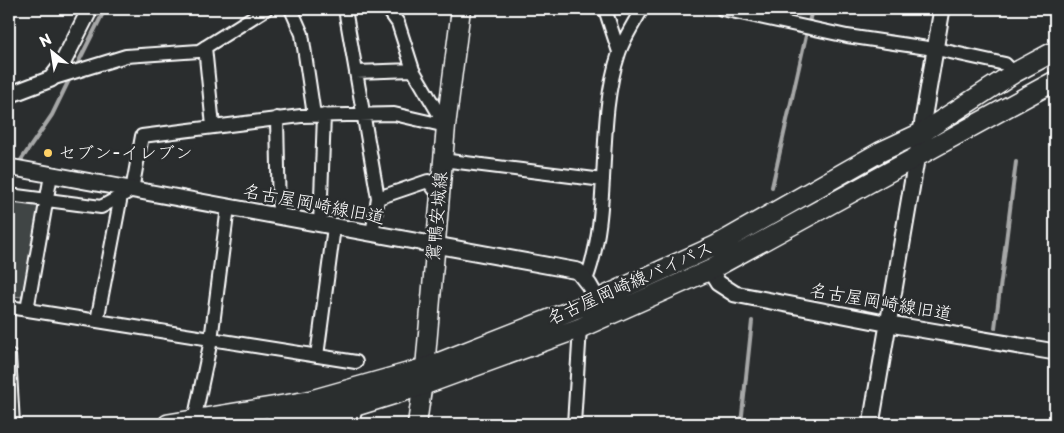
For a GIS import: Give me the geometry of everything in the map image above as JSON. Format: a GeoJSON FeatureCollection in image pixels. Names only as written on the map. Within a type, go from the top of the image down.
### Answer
{"type":"FeatureCollection","features":[{"type":"Feature","properties":{"kind":"main road","name":"鴛鴨安城線"},"geometry":{"type":"LineString","coordinates":[[417,424],[423,377],[442,160],[461,9]]}},
{"type":"Feature","properties":{"kind":"main road","name":"名古屋岡崎線バイパス"},"geometry":{"type":"LineString","coordinates":[[275,424],[357,406],[715,246],[880,152],[922,132],[1014,74],[1055,51]]}},
{"type":"Feature","properties":{"kind":"main road","name":"名古屋岡崎線バイパス"},"geometry":{"type":"LineString","coordinates":[[168,424],[308,401],[423,377],[580,328],[710,270],[1055,81]]}},
{"type":"Feature","properties":{"kind":"street"},"geometry":{"type":"LineString","coordinates":[[51,79],[61,66],[90,9]]}},
{"type":"Feature","properties":{"kind":"street"},"geometry":{"type":"LineString","coordinates":[[9,95],[51,79],[126,56],[199,51],[266,9]]}},
{"type":"Feature","properties":{"kind":"street"},"geometry":{"type":"LineString","coordinates":[[291,9],[302,34],[319,115],[327,225],[317,356]]}},
{"type":"Feature","properties":{"kind":"street"},"geometry":{"type":"LineString","coordinates":[[345,9],[378,198],[372,234]]}},
{"type":"Feature","properties":{"kind":"street"},"geometry":{"type":"LineString","coordinates":[[388,9],[398,22],[413,70],[446,126]]}},
{"type":"Feature","properties":{"kind":"street"},"geometry":{"type":"LineString","coordinates":[[604,9],[619,52]]}},
{"type":"Feature","properties":{"kind":"street"},"geometry":{"type":"LineString","coordinates":[[596,299],[586,280],[593,262],[603,180],[608,99],[619,52],[642,9]]}},
{"type":"Feature","properties":{"kind":"street"},"geometry":{"type":"LineString","coordinates":[[722,9],[847,36],[935,49],[1005,64],[1014,74]]}},
{"type":"Feature","properties":{"kind":"street"},"geometry":{"type":"LineString","coordinates":[[872,424],[890,324],[913,174],[919,155],[942,9]]}},
{"type":"Feature","properties":{"kind":"street"},"geometry":{"type":"LineString","coordinates":[[205,47],[213,126]]}},
{"type":"Feature","properties":{"kind":"street"},"geometry":{"type":"LineString","coordinates":[[356,72],[413,70]]}},
{"type":"Feature","properties":{"kind":"street"},"geometry":{"type":"LineString","coordinates":[[97,321],[126,193],[142,136],[277,118],[319,115],[394,114],[446,126]]}},
{"type":"Feature","properties":{"kind":"street"},"geometry":{"type":"LineString","coordinates":[[277,118],[279,217]]}},
{"type":"Feature","properties":{"kind":"street"},"geometry":{"type":"LineString","coordinates":[[442,160],[603,180]]}},
{"type":"Feature","properties":{"kind":"street","name":"名古屋岡崎線旧道"},"geometry":{"type":"LineString","coordinates":[[9,167],[51,174],[126,193],[228,207],[578,271],[586,280]]}},
{"type":"Feature","properties":{"kind":"street"},"geometry":{"type":"LineString","coordinates":[[28,310],[51,174]]}},
{"type":"Feature","properties":{"kind":"street"},"geometry":{"type":"LineString","coordinates":[[378,198],[428,182],[439,196]]}},
{"type":"Feature","properties":{"kind":"street"},"geometry":{"type":"LineString","coordinates":[[9,195],[101,207],[126,193]]}},
{"type":"Feature","properties":{"kind":"street"},"geometry":{"type":"LineString","coordinates":[[194,421],[211,340],[228,207]]}},
{"type":"Feature","properties":{"kind":"street","name":"名古屋岡崎線旧道"},"geometry":{"type":"LineString","coordinates":[[710,270],[718,283],[735,294],[890,324],[1055,352]]}},
{"type":"Feature","properties":{"kind":"street"},"geometry":{"type":"LineString","coordinates":[[9,307],[356,362]]}},
{"type":"Feature","properties":{"kind":"street"},"geometry":{"type":"LineString","coordinates":[[574,424],[580,328]]}},
{"type":"Feature","properties":{"kind":"street"},"geometry":{"type":"LineString","coordinates":[[9,355],[13,424]]}},
{"type":"Feature","properties":{"kind":"street"},"geometry":{"type":"LineString","coordinates":[[351,424],[357,406]]}},
{"type":"Feature","properties":{"kind":"shaded area"},"geometry":{"type":"Polygon","coordinates":[[[9,200],[39,205],[22,297],[12,296],[9,286],[9,200]]]}},
{"type":"Feature","properties":{"kind":"waterway"},"geometry":{"type":"LineString","coordinates":[[76,67],[105,9]]}},
{"type":"Feature","properties":{"kind":"waterway"},"geometry":{"type":"LineString","coordinates":[[772,187],[812,9]]}},
{"type":"Feature","properties":{"kind":"waterway"},"geometry":{"type":"LineString","coordinates":[[17,166],[52,115],[71,76]]}},
{"type":"Feature","properties":{"kind":"waterway"},"geometry":{"type":"LineString","coordinates":[[995,328],[1016,162]]}},
{"type":"Feature","properties":{"kind":"waterway"},"geometry":{"type":"LineString","coordinates":[[741,424],[752,321]]}},
{"type":"Feature","properties":{"kind":"place","name":"セブン-イレブン"},"geometry":{"type":"Point","coordinates":[48,153]}}]}
